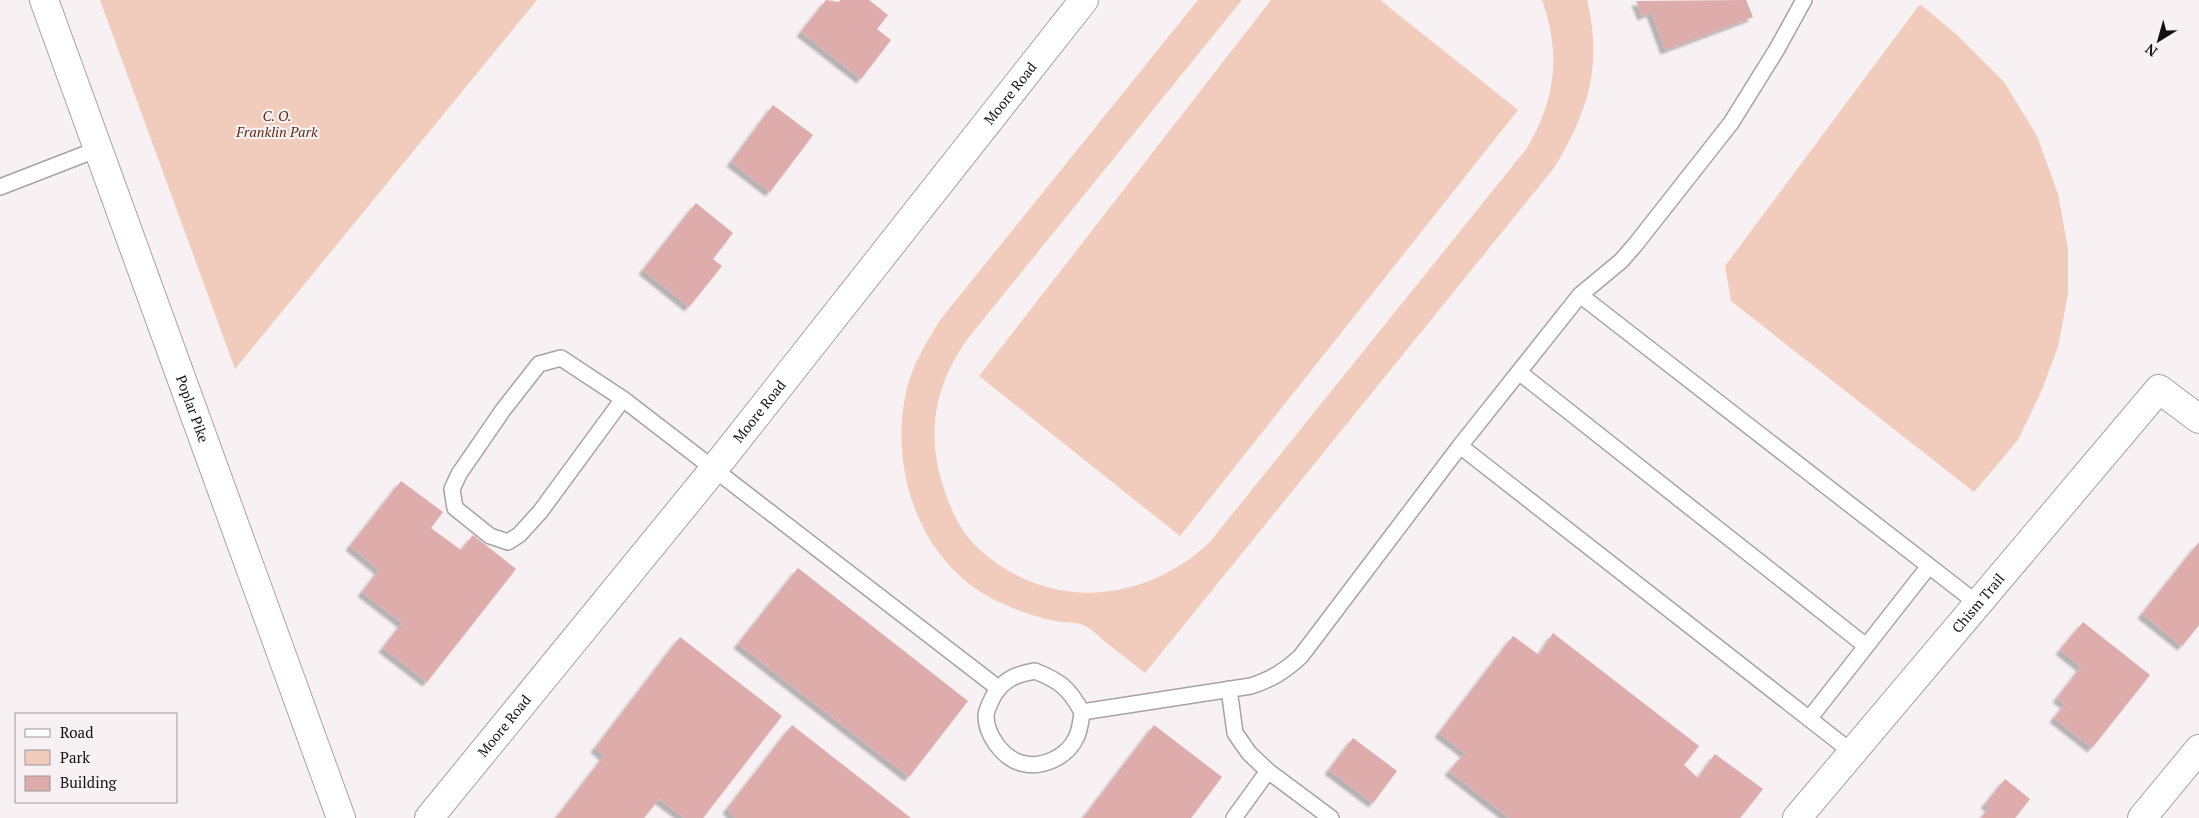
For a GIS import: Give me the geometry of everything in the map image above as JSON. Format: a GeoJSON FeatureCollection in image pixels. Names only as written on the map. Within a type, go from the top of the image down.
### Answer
{"type":"FeatureCollection","features":[{"type":"Feature","properties":{"kind":"street","name":"Poplar Pike"},"geometry":{"type":"LineString","coordinates":[[44,0],[341,818]]}},
{"type":"Feature","properties":{"kind":"street","name":"Moore Road"},"geometry":{"type":"LineString","coordinates":[[429,818],[714,470],[1084,0]]}},
{"type":"Feature","properties":{"kind":"street","name":"Chism Trail"},"geometry":{"type":"LineString","coordinates":[[1797,818],[2158,389],[2199,419]]}},
{"type":"Feature","properties":{"kind":"street"},"geometry":{"type":"LineString","coordinates":[[2142,818],[2199,749]]}},
{"type":"Feature","properties":{"kind":"lane"},"geometry":{"type":"LineString","coordinates":[[1082,712],[1229,689],[1272,679],[1301,656],[1460,446],[1520,373],[1580,295],[1621,261],[1731,123],[1777,49],[1804,0]]}},
{"type":"Feature","properties":{"kind":"lane"},"geometry":{"type":"LineString","coordinates":[[0,187],[98,149]]}},
{"type":"Feature","properties":{"kind":"lane"},"geometry":{"type":"LineString","coordinates":[[1580,295],[1978,604]]}},
{"type":"Feature","properties":{"kind":"lane"},"geometry":{"type":"LineString","coordinates":[[623,399],[540,512],[519,535],[508,542],[490,536],[455,508],[452,489],[459,474],[503,410],[539,364],[561,358],[582,370],[623,399],[998,688]]}},
{"type":"Feature","properties":{"kind":"lane"},"geometry":{"type":"LineString","coordinates":[[1520,373],[1866,646]]}},
{"type":"Feature","properties":{"kind":"lane"},"geometry":{"type":"LineString","coordinates":[[1460,446],[1853,753]]}},
{"type":"Feature","properties":{"kind":"lane"},"geometry":{"type":"LineString","coordinates":[[1809,719],[1929,566]]}},
{"type":"Feature","properties":{"kind":"lane"},"geometry":{"type":"LineString","coordinates":[[1035,671],[1054,678],[1071,692],[1082,712],[1076,738],[1065,754],[1044,764],[1021,763],[1003,752],[990,734],[986,716],[998,688],[1017,674],[1035,671]]}},
{"type":"Feature","properties":{"kind":"lane"},"geometry":{"type":"LineString","coordinates":[[1229,689],[1235,733],[1249,753],[1268,771],[1331,818]]}},
{"type":"Feature","properties":{"kind":"lane"},"geometry":{"type":"LineString","coordinates":[[1234,818],[1268,771]]}},
{"type":"Feature","properties":{"kind":"green space","name":"C. O. Franklin Park"},"geometry":{"type":"Polygon","coordinates":[[[100,0],[537,0],[235,369],[100,0]]]}},
{"type":"Feature","properties":{"kind":"green space"},"geometry":{"type":"Polygon","coordinates":[[[1198,0],[1242,0],[969,337],[947,374],[940,393],[935,433],[939,474],[955,517],[963,531],[979,549],[1006,569],[1035,583],[1065,591],[1095,593],[1125,588],[1155,579],[1183,563],[1209,543],[1527,148],[1537,130],[1544,111],[1550,93],[1552,76],[1552,39],[1542,0],[1587,0],[1592,24],[1593,67],[1584,107],[1576,127],[1554,168],[1145,673],[1088,627],[1078,623],[1059,622],[1039,617],[999,602],[966,581],[944,560],[927,535],[914,508],[906,478],[902,448],[902,418],[907,388],[913,370],[940,320],[1198,0]]]}},
{"type":"Feature","properties":{"kind":"green space"},"geometry":{"type":"Polygon","coordinates":[[[1271,0],[1380,0],[1518,110],[1180,536],[979,376],[1271,0]]]}},
{"type":"Feature","properties":{"kind":"green space"},"geometry":{"type":"Polygon","coordinates":[[[1920,4],[1956,34],[2004,82],[2037,136],[2058,194],[2068,249],[2068,294],[2058,347],[2041,392],[2018,440],[1974,492],[1731,301],[1725,266],[1920,4]]]}},
{"type":"Feature","properties":{"kind":"building"},"geometry":{"type":"Polygon","coordinates":[[[826,0],[839,2],[840,0],[869,0],[888,15],[877,29],[891,40],[861,79],[801,32],[826,0]]]}},
{"type":"Feature","properties":{"kind":"building"},"geometry":{"type":"Polygon","coordinates":[[[1746,0],[1753,17],[1665,50],[1651,12],[1642,16],[1636,1],[1746,0]]]}},
{"type":"Feature","properties":{"kind":"building"},"geometry":{"type":"Polygon","coordinates":[[[773,105],[813,135],[770,192],[731,162],[773,105]]]}},
{"type":"Feature","properties":{"kind":"building"},"geometry":{"type":"Polygon","coordinates":[[[696,203],[733,233],[713,259],[722,266],[689,307],[643,270],[696,203]]]}},
{"type":"Feature","properties":{"kind":"building"},"geometry":{"type":"Polygon","coordinates":[[[401,481],[443,512],[431,528],[461,550],[473,535],[516,569],[427,682],[383,648],[402,623],[362,592],[379,570],[350,546],[401,481]]]}},
{"type":"Feature","properties":{"kind":"building"},"geometry":{"type":"Polygon","coordinates":[[[2199,542],[2199,625],[2182,646],[2142,614],[2199,542]]]}},
{"type":"Feature","properties":{"kind":"building"},"geometry":{"type":"Polygon","coordinates":[[[798,568],[968,701],[909,777],[738,644],[798,568]]]}},
{"type":"Feature","properties":{"kind":"building"},"geometry":{"type":"Polygon","coordinates":[[[2083,622],[2150,675],[2092,748],[2054,718],[2065,704],[2057,698],[2081,667],[2060,650],[2083,622]]]}},
{"type":"Feature","properties":{"kind":"building"},"geometry":{"type":"Polygon","coordinates":[[[1553,633],[1699,746],[1684,765],[1698,778],[1715,754],[1763,789],[1740,818],[1509,818],[1449,771],[1465,753],[1439,733],[1513,636],[1539,655],[1553,633]]]}},
{"type":"Feature","properties":{"kind":"building"},"geometry":{"type":"Polygon","coordinates":[[[680,637],[782,716],[703,818],[684,818],[659,799],[644,818],[556,818],[604,756],[595,748],[680,637]]]}},
{"type":"Feature","properties":{"kind":"building"},"geometry":{"type":"Polygon","coordinates":[[[792,725],[911,818],[735,818],[727,809],[792,725]]]}},
{"type":"Feature","properties":{"kind":"building"},"geometry":{"type":"Polygon","coordinates":[[[1154,725],[1222,777],[1191,818],[1083,818],[1154,725]]]}},
{"type":"Feature","properties":{"kind":"building"},"geometry":{"type":"Polygon","coordinates":[[[1353,738],[1397,771],[1373,803],[1329,770],[1353,738]]]}},
{"type":"Feature","properties":{"kind":"building"},"geometry":{"type":"Polygon","coordinates":[[[2005,779],[2030,799],[2015,818],[1981,818],[1990,807],[1985,804],[2005,779]]]}}]}
